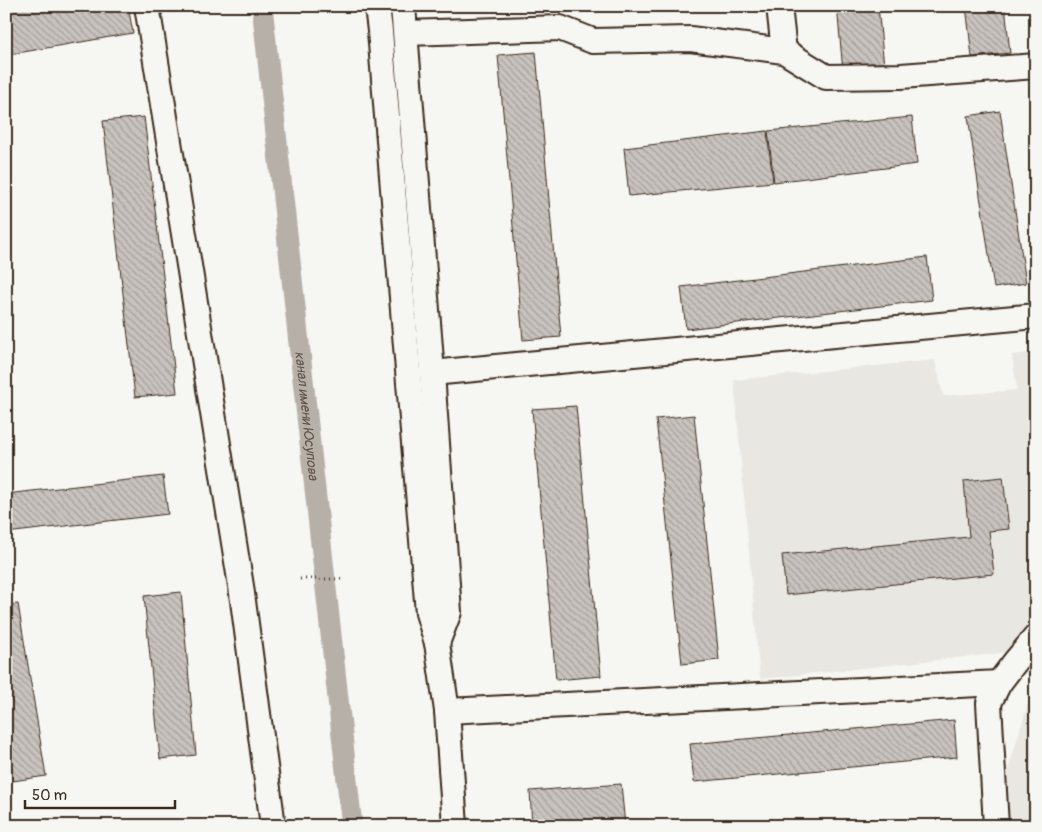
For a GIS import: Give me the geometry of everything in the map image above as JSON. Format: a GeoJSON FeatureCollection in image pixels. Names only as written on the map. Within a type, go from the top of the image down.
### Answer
{"type":"FeatureCollection","features":[{"type":"Feature","properties":{"kind":"street"},"geometry":{"type":"LineString","coordinates":[[147,6],[241,586],[273,826]]}},
{"type":"Feature","properties":{"kind":"street"},"geometry":{"type":"LineString","coordinates":[[377,6],[428,613],[437,643],[446,711],[455,826]]}},
{"type":"Feature","properties":{"kind":"street"},"geometry":{"type":"LineString","coordinates":[[404,6],[449,612],[437,643]]}},
{"type":"Feature","properties":{"kind":"street"},"geometry":{"type":"LineString","coordinates":[[779,6],[784,51]]}},
{"type":"Feature","properties":{"kind":"street"},"geometry":{"type":"LineString","coordinates":[[406,33],[560,28],[593,41],[690,39],[784,51],[826,77],[901,76],[1036,66]]}},
{"type":"Feature","properties":{"kind":"street"},"geometry":{"type":"LineString","coordinates":[[432,374],[1036,316]]}},
{"type":"Feature","properties":{"kind":"street"},"geometry":{"type":"LineString","coordinates":[[996,826],[989,703],[999,683],[1036,637]]}},
{"type":"Feature","properties":{"kind":"street"},"geometry":{"type":"LineString","coordinates":[[446,711],[999,683]]}},
{"type":"Feature","properties":{"kind":"path"},"geometry":{"type":"LineString","coordinates":[[300,579],[342,579]]}},
{"type":"Feature","properties":{"kind":"shaded area"},"geometry":{"type":"Polygon","coordinates":[[[1036,352],[1036,629],[1020,651],[760,679],[734,380],[935,360],[943,396],[1017,390],[1012,355],[1036,352]]]}},
{"type":"Feature","properties":{"kind":"shaded area"},"geometry":{"type":"Polygon","coordinates":[[[1036,677],[1036,826],[1011,826],[1005,780],[1036,677]]]}},
{"type":"Feature","properties":{"kind":"building"},"geometry":{"type":"Polygon","coordinates":[[[128,6],[133,33],[6,55],[6,7],[128,6]]]}},
{"type":"Feature","properties":{"kind":"building"},"geometry":{"type":"Polygon","coordinates":[[[837,6],[878,6],[884,66],[843,71],[837,6]]]}},
{"type":"Feature","properties":{"kind":"building"},"geometry":{"type":"Polygon","coordinates":[[[966,6],[1005,6],[1010,53],[972,57],[966,6]]]}},
{"type":"Feature","properties":{"kind":"building"},"geometry":{"type":"Polygon","coordinates":[[[536,52],[561,337],[523,340],[498,55],[536,52]]]}},
{"type":"Feature","properties":{"kind":"building"},"geometry":{"type":"Polygon","coordinates":[[[1000,111],[1026,283],[994,288],[968,116],[1000,111]]]}},
{"type":"Feature","properties":{"kind":"building"},"geometry":{"type":"Polygon","coordinates":[[[144,117],[177,393],[135,397],[103,121],[144,117]]]}},
{"type":"Feature","properties":{"kind":"building"},"geometry":{"type":"Polygon","coordinates":[[[912,117],[917,164],[774,182],[768,131],[912,117]]]}},
{"type":"Feature","properties":{"kind":"building"},"geometry":{"type":"Polygon","coordinates":[[[767,131],[773,182],[629,196],[624,148],[767,131]]]}},
{"type":"Feature","properties":{"kind":"building"},"geometry":{"type":"Polygon","coordinates":[[[927,257],[932,300],[686,329],[681,287],[927,257]]]}},
{"type":"Feature","properties":{"kind":"building"},"geometry":{"type":"Polygon","coordinates":[[[576,406],[601,676],[556,680],[532,409],[576,406]]]}},
{"type":"Feature","properties":{"kind":"building"},"geometry":{"type":"Polygon","coordinates":[[[694,415],[719,660],[682,664],[656,419],[694,415]]]}},
{"type":"Feature","properties":{"kind":"building"},"geometry":{"type":"Polygon","coordinates":[[[163,476],[168,514],[6,533],[6,494],[163,476]]]}},
{"type":"Feature","properties":{"kind":"building"},"geometry":{"type":"Polygon","coordinates":[[[1003,477],[1009,529],[989,531],[994,574],[786,595],[782,555],[969,537],[964,481],[1003,477]]]}},
{"type":"Feature","properties":{"kind":"building"},"geometry":{"type":"Polygon","coordinates":[[[181,592],[196,755],[160,759],[144,596],[181,592]]]}},
{"type":"Feature","properties":{"kind":"building"},"geometry":{"type":"Polygon","coordinates":[[[18,604],[46,776],[6,782],[6,605],[18,604]]]}},
{"type":"Feature","properties":{"kind":"building"},"geometry":{"type":"Polygon","coordinates":[[[954,720],[957,757],[694,782],[690,744],[954,720]]]}},
{"type":"Feature","properties":{"kind":"building"},"geometry":{"type":"Polygon","coordinates":[[[621,784],[625,826],[532,826],[530,791],[621,784]]]}},
{"type":"Feature","properties":{"kind":"waterway","name":"канал имени Юсупова"},"geometry":{"type":"LineString","coordinates":[[262,6],[352,826]]}}]}
